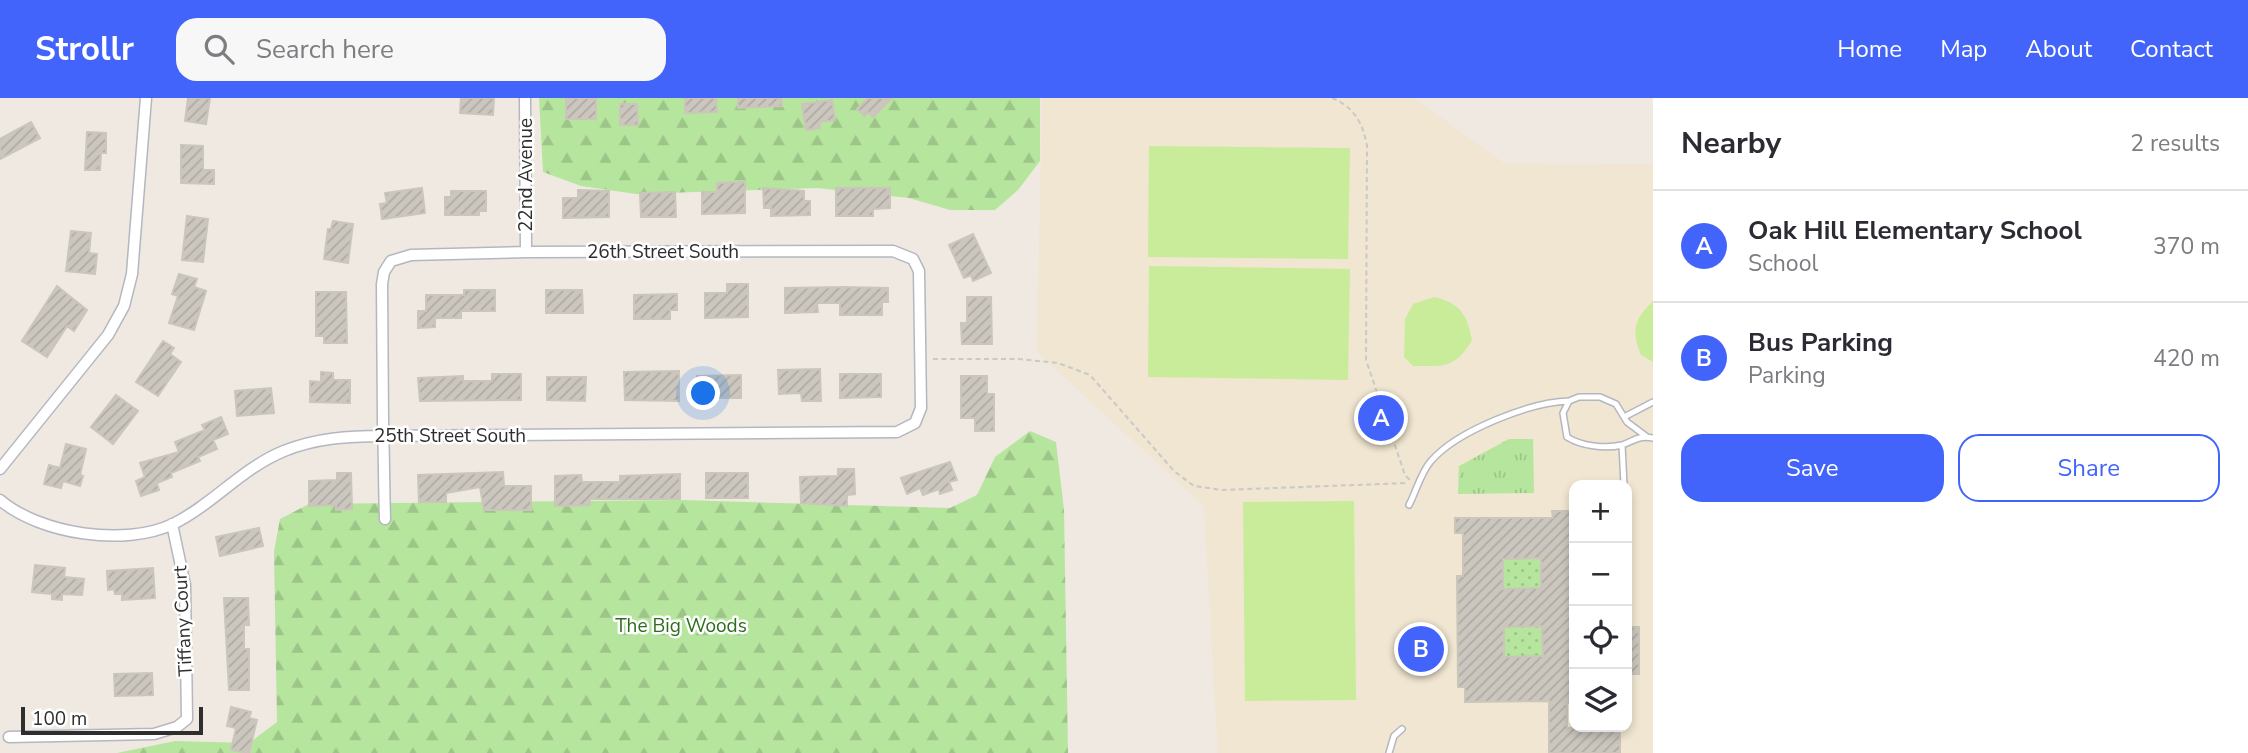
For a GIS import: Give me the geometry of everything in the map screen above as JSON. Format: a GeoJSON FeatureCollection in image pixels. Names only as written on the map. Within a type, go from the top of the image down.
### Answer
{"type":"FeatureCollection","features":[{"type":"Feature","properties":{"kind":"street"},"geometry":{"type":"LineString","coordinates":[[0,469],[108,335],[124,306],[132,274],[146,98]]}},
{"type":"Feature","properties":{"kind":"street","name":"22nd Avenue"},"geometry":{"type":"LineString","coordinates":[[525,98],[526,252]]}},
{"type":"Feature","properties":{"kind":"street","name":"26th Street South"},"geometry":{"type":"LineString","coordinates":[[385,519],[384,272],[391,261],[411,255],[894,251],[913,259],[919,271],[921,408]]}},
{"type":"Feature","properties":{"kind":"street","name":"25th Street South"},"geometry":{"type":"LineString","coordinates":[[0,500],[39,522],[88,535],[127,534],[172,524],[262,462],[282,452],[332,438],[897,432],[915,423],[921,408]]}},
{"type":"Feature","properties":{"kind":"street","name":"Tiffany Court"},"geometry":{"type":"LineString","coordinates":[[9,737],[154,734],[177,727],[187,719],[185,585],[172,524]]}},
{"type":"Feature","properties":{"kind":"lane"},"geometry":{"type":"LineString","coordinates":[[1409,505],[1429,463],[1450,444],[1546,402],[1600,397],[1616,404],[1624,417],[1650,437]]}},
{"type":"Feature","properties":{"kind":"lane"},"geometry":{"type":"LineString","coordinates":[[1569,401],[1563,413],[1567,437],[1579,445],[1622,445],[1634,437],[1650,437]]}},
{"type":"Feature","properties":{"kind":"lane"},"geometry":{"type":"LineString","coordinates":[[1624,417],[1653,402]]}},
{"type":"Feature","properties":{"kind":"lane"},"geometry":{"type":"LineString","coordinates":[[1622,445],[1624,480]]}},
{"type":"Feature","properties":{"kind":"lane"},"geometry":{"type":"LineString","coordinates":[[1389,753],[1394,736],[1402,729]]}},
{"type":"Feature","properties":{"kind":"path"},"geometry":{"type":"LineString","coordinates":[[932,359],[1019,359],[1058,363],[1090,375],[1174,471],[1194,486],[1222,490],[1413,483],[1405,475],[1366,360],[1367,146],[1364,128],[1354,113],[1332,98]]}},
{"type":"Feature","properties":{"kind":"shaded area"},"geometry":{"type":"Polygon","coordinates":[[[1042,98],[1414,98],[1504,163],[1653,164],[1653,753],[1218,753],[1204,506],[1037,352],[1042,98]]]}},
{"type":"Feature","properties":{"kind":"green space"},"geometry":{"type":"Polygon","coordinates":[[[539,98],[1040,98],[1040,161],[1018,190],[995,210],[950,210],[909,198],[817,188],[636,194],[581,186],[543,172],[539,98]]]}},
{"type":"Feature","properties":{"kind":"green space"},"geometry":{"type":"Polygon","coordinates":[[[1149,146],[1350,148],[1348,259],[1148,257],[1149,146]]]}},
{"type":"Feature","properties":{"kind":"green space"},"geometry":{"type":"Polygon","coordinates":[[[1149,266],[1350,269],[1348,380],[1148,377],[1149,266]]]}},
{"type":"Feature","properties":{"kind":"green space"},"geometry":{"type":"Polygon","coordinates":[[[1434,297],[1456,306],[1461,311],[1468,323],[1472,340],[1460,356],[1448,364],[1413,366],[1404,357],[1405,319],[1413,304],[1434,297]]]}},
{"type":"Feature","properties":{"kind":"green space"},"geometry":{"type":"Polygon","coordinates":[[[1653,301],[1653,362],[1641,355],[1635,332],[1638,320],[1653,301]]]}},
{"type":"Feature","properties":{"kind":"green space","name":"The Big Woods"},"geometry":{"type":"Polygon","coordinates":[[[1030,431],[1056,442],[1064,510],[1068,753],[117,753],[175,741],[249,743],[277,722],[274,552],[280,519],[309,504],[682,500],[950,508],[977,495],[995,457],[1030,431]]]}},
{"type":"Feature","properties":{"kind":"green space"},"geometry":{"type":"Polygon","coordinates":[[[1509,439],[1533,439],[1534,493],[1458,494],[1459,466],[1509,439]]]}},
{"type":"Feature","properties":{"kind":"green space"},"geometry":{"type":"Polygon","coordinates":[[[1354,501],[1356,700],[1245,701],[1243,502],[1354,501]]]}},
{"type":"Feature","properties":{"kind":"green space"},"geometry":{"type":"Polygon","coordinates":[[[1541,558],[1541,588],[1503,589],[1503,559],[1541,558]]]}},
{"type":"Feature","properties":{"kind":"green space"},"geometry":{"type":"Polygon","coordinates":[[[1542,626],[1543,656],[1504,657],[1504,627],[1542,626]]]}},
{"type":"Feature","properties":{"kind":"building"},"geometry":{"type":"Polygon","coordinates":[[[188,98],[210,98],[206,124],[185,121],[188,98]]]}},
{"type":"Feature","properties":{"kind":"building"},"geometry":{"type":"Polygon","coordinates":[[[461,98],[494,98],[493,115],[460,113],[461,98]]]}},
{"type":"Feature","properties":{"kind":"building"},"geometry":{"type":"Polygon","coordinates":[[[566,98],[596,98],[596,119],[566,119],[566,98]]]}},
{"type":"Feature","properties":{"kind":"building"},"geometry":{"type":"Polygon","coordinates":[[[685,98],[716,98],[717,112],[685,113],[685,98]]]}},
{"type":"Feature","properties":{"kind":"building"},"geometry":{"type":"Polygon","coordinates":[[[738,98],[781,98],[782,106],[738,108],[738,98]]]}},
{"type":"Feature","properties":{"kind":"building"},"geometry":{"type":"Polygon","coordinates":[[[868,98],[892,98],[873,117],[868,112],[865,116],[857,109],[868,98]]]}},
{"type":"Feature","properties":{"kind":"building"},"geometry":{"type":"Polygon","coordinates":[[[832,100],[835,120],[819,122],[820,128],[806,130],[802,104],[832,100]]]}},
{"type":"Feature","properties":{"kind":"building"},"geometry":{"type":"Polygon","coordinates":[[[620,104],[637,104],[638,125],[620,125],[620,104]]]}},
{"type":"Feature","properties":{"kind":"building"},"geometry":{"type":"Polygon","coordinates":[[[31,122],[40,138],[0,159],[0,139],[31,122]]]}},
{"type":"Feature","properties":{"kind":"building"},"geometry":{"type":"Polygon","coordinates":[[[87,132],[106,133],[106,153],[101,153],[100,170],[85,170],[87,132]]]}},
{"type":"Feature","properties":{"kind":"building"},"geometry":{"type":"Polygon","coordinates":[[[181,145],[203,146],[203,170],[214,170],[214,184],[181,183],[181,145]]]}},
{"type":"Feature","properties":{"kind":"building"},"geometry":{"type":"Polygon","coordinates":[[[745,182],[745,213],[702,214],[702,192],[717,192],[717,183],[745,182]]]}},
{"type":"Feature","properties":{"kind":"building"},"geometry":{"type":"Polygon","coordinates":[[[422,188],[425,213],[382,219],[380,204],[387,203],[385,193],[422,188]]]}},
{"type":"Feature","properties":{"kind":"building"},"geometry":{"type":"Polygon","coordinates":[[[763,188],[804,191],[804,201],[810,201],[810,215],[771,216],[771,208],[764,208],[763,188]]]}},
{"type":"Feature","properties":{"kind":"building"},"geometry":{"type":"Polygon","coordinates":[[[836,188],[890,188],[890,208],[873,209],[873,216],[836,216],[836,188]]]}},
{"type":"Feature","properties":{"kind":"building"},"geometry":{"type":"Polygon","coordinates":[[[578,190],[609,191],[609,217],[563,218],[563,198],[578,198],[578,190]]]}},
{"type":"Feature","properties":{"kind":"building"},"geometry":{"type":"Polygon","coordinates":[[[451,191],[486,191],[486,211],[479,211],[479,215],[445,215],[445,197],[451,197],[451,191]]]}},
{"type":"Feature","properties":{"kind":"building"},"geometry":{"type":"Polygon","coordinates":[[[675,192],[676,217],[641,217],[640,193],[675,192]]]}},
{"type":"Feature","properties":{"kind":"building"},"geometry":{"type":"Polygon","coordinates":[[[187,216],[208,219],[203,262],[182,260],[187,216]]]}},
{"type":"Feature","properties":{"kind":"building"},"geometry":{"type":"Polygon","coordinates":[[[333,221],[353,224],[348,263],[324,259],[328,229],[331,229],[333,221]]]}},
{"type":"Feature","properties":{"kind":"building"},"geometry":{"type":"Polygon","coordinates":[[[71,231],[91,233],[89,253],[97,254],[95,274],[66,271],[71,231]]]}},
{"type":"Feature","properties":{"kind":"building"},"geometry":{"type":"Polygon","coordinates":[[[973,234],[991,273],[973,281],[971,275],[964,278],[949,245],[973,234]]]}},
{"type":"Feature","properties":{"kind":"building"},"geometry":{"type":"Polygon","coordinates":[[[179,274],[197,279],[194,287],[206,291],[194,330],[169,323],[178,296],[172,294],[179,274]]]}},
{"type":"Feature","properties":{"kind":"building"},"geometry":{"type":"Polygon","coordinates":[[[727,284],[748,284],[748,317],[705,318],[705,293],[727,293],[727,284]]]}},
{"type":"Feature","properties":{"kind":"building"},"geometry":{"type":"Polygon","coordinates":[[[57,286],[87,310],[74,331],[67,326],[47,357],[22,341],[57,286]]]}},
{"type":"Feature","properties":{"kind":"building"},"geometry":{"type":"Polygon","coordinates":[[[785,288],[888,288],[888,302],[882,302],[882,315],[840,315],[840,303],[817,303],[818,312],[785,313],[785,288]]]}},
{"type":"Feature","properties":{"kind":"building"},"geometry":{"type":"Polygon","coordinates":[[[464,290],[495,290],[495,311],[461,311],[461,318],[435,318],[435,327],[418,328],[418,311],[426,311],[426,295],[464,295],[464,290]]]}},
{"type":"Feature","properties":{"kind":"building"},"geometry":{"type":"Polygon","coordinates":[[[546,290],[582,290],[583,313],[546,313],[546,290]]]}},
{"type":"Feature","properties":{"kind":"building"},"geometry":{"type":"Polygon","coordinates":[[[316,292],[346,292],[347,343],[324,343],[324,336],[316,336],[316,292]]]}},
{"type":"Feature","properties":{"kind":"building"},"geometry":{"type":"Polygon","coordinates":[[[677,294],[677,310],[670,310],[670,319],[634,319],[634,295],[677,294]]]}},
{"type":"Feature","properties":{"kind":"building"},"geometry":{"type":"Polygon","coordinates":[[[967,297],[991,297],[992,344],[962,344],[961,323],[967,323],[967,297]]]}},
{"type":"Feature","properties":{"kind":"building"},"geometry":{"type":"Polygon","coordinates":[[[163,341],[174,348],[170,354],[181,362],[158,396],[136,382],[163,341]]]}},
{"type":"Feature","properties":{"kind":"building"},"geometry":{"type":"Polygon","coordinates":[[[820,369],[821,401],[802,401],[801,393],[779,394],[778,370],[820,369]]]}},
{"type":"Feature","properties":{"kind":"building"},"geometry":{"type":"Polygon","coordinates":[[[679,371],[679,401],[625,400],[624,372],[679,371]]]}},
{"type":"Feature","properties":{"kind":"building"},"geometry":{"type":"Polygon","coordinates":[[[321,372],[333,373],[333,380],[350,380],[350,403],[310,402],[310,381],[321,382],[321,372]]]}},
{"type":"Feature","properties":{"kind":"building"},"geometry":{"type":"Polygon","coordinates":[[[492,374],[521,374],[521,400],[420,401],[418,378],[463,376],[463,381],[492,381],[492,374]]]}},
{"type":"Feature","properties":{"kind":"building"},"geometry":{"type":"Polygon","coordinates":[[[840,374],[881,374],[881,397],[840,398],[840,374]]]}},
{"type":"Feature","properties":{"kind":"building"},"geometry":{"type":"Polygon","coordinates":[[[741,375],[741,398],[697,398],[697,376],[741,375]]]}},
{"type":"Feature","properties":{"kind":"building"},"geometry":{"type":"Polygon","coordinates":[[[961,376],[987,376],[987,394],[994,394],[994,431],[975,431],[975,418],[961,418],[961,376]]]}},
{"type":"Feature","properties":{"kind":"building"},"geometry":{"type":"Polygon","coordinates":[[[547,377],[586,377],[585,401],[547,400],[547,377]]]}},
{"type":"Feature","properties":{"kind":"building"},"geometry":{"type":"Polygon","coordinates":[[[271,388],[274,413],[237,416],[235,391],[271,388]]]}},
{"type":"Feature","properties":{"kind":"building"},"geometry":{"type":"Polygon","coordinates":[[[116,395],[138,411],[113,444],[91,427],[116,395]]]}},
{"type":"Feature","properties":{"kind":"building"},"geometry":{"type":"Polygon","coordinates":[[[221,417],[228,434],[213,440],[217,449],[198,457],[200,461],[171,473],[172,477],[157,483],[159,490],[141,496],[136,481],[145,477],[140,463],[179,452],[175,442],[205,430],[202,425],[221,417]]]}},
{"type":"Feature","properties":{"kind":"building"},"geometry":{"type":"Polygon","coordinates":[[[66,444],[86,449],[80,486],[63,481],[61,488],[44,484],[49,465],[60,468],[66,444]]]}},
{"type":"Feature","properties":{"kind":"building"},"geometry":{"type":"Polygon","coordinates":[[[950,462],[957,480],[949,482],[952,490],[940,494],[939,489],[923,495],[920,488],[907,494],[901,478],[950,462]]]}},
{"type":"Feature","properties":{"kind":"building"},"geometry":{"type":"Polygon","coordinates":[[[838,469],[854,469],[855,494],[847,495],[847,506],[801,503],[800,477],[838,476],[838,469]]]}},
{"type":"Feature","properties":{"kind":"building"},"geometry":{"type":"Polygon","coordinates":[[[503,472],[504,486],[531,486],[531,510],[484,510],[480,487],[446,493],[446,502],[419,502],[418,475],[503,472]]]}},
{"type":"Feature","properties":{"kind":"building"},"geometry":{"type":"Polygon","coordinates":[[[337,473],[351,473],[352,509],[336,510],[336,505],[309,506],[309,481],[337,480],[337,473]]]}},
{"type":"Feature","properties":{"kind":"building"},"geometry":{"type":"Polygon","coordinates":[[[706,473],[748,473],[748,498],[706,498],[706,473]]]}},
{"type":"Feature","properties":{"kind":"building"},"geometry":{"type":"Polygon","coordinates":[[[680,474],[680,499],[590,499],[590,505],[555,506],[555,476],[581,475],[582,482],[620,482],[620,476],[680,474]]]}},
{"type":"Feature","properties":{"kind":"building"},"geometry":{"type":"Polygon","coordinates":[[[1552,511],[1569,511],[1567,728],[1569,732],[1620,732],[1620,753],[1549,753],[1549,701],[1465,702],[1465,687],[1458,687],[1457,576],[1463,576],[1463,533],[1455,533],[1455,518],[1553,518],[1552,511]],[[1541,558],[1503,559],[1503,589],[1541,588],[1541,558]],[[1542,626],[1504,627],[1504,657],[1543,656],[1542,626]]]}},
{"type":"Feature","properties":{"kind":"building"},"geometry":{"type":"Polygon","coordinates":[[[259,528],[263,546],[220,556],[216,537],[259,528]]]}},
{"type":"Feature","properties":{"kind":"building"},"geometry":{"type":"Polygon","coordinates":[[[35,565],[65,568],[64,577],[84,579],[82,595],[62,594],[62,600],[52,599],[52,594],[32,592],[35,565]]]}},
{"type":"Feature","properties":{"kind":"building"},"geometry":{"type":"Polygon","coordinates":[[[153,568],[155,598],[122,600],[122,594],[115,594],[114,589],[108,590],[107,571],[153,568]]]}},
{"type":"Feature","properties":{"kind":"building"},"geometry":{"type":"Polygon","coordinates":[[[224,598],[248,598],[249,625],[244,625],[244,649],[249,649],[249,690],[229,690],[224,598]]]}},
{"type":"Feature","properties":{"kind":"building"},"geometry":{"type":"Polygon","coordinates":[[[1632,627],[1639,627],[1639,674],[1632,674],[1632,627]]]}},
{"type":"Feature","properties":{"kind":"building"},"geometry":{"type":"Polygon","coordinates":[[[152,673],[153,695],[115,696],[114,674],[152,673]]]}},
{"type":"Feature","properties":{"kind":"building"},"geometry":{"type":"Polygon","coordinates":[[[231,707],[251,712],[249,718],[257,720],[249,753],[231,750],[236,728],[227,726],[231,707]]]}},
{"type":"Feature","properties":{"kind":"place","name":"Oak Hill Elementary School"},"geometry":{"type":"Point","coordinates":[1381,418]}},
{"type":"Feature","properties":{"kind":"place","name":"Bus Parking"},"geometry":{"type":"Point","coordinates":[1421,649]}}]}
